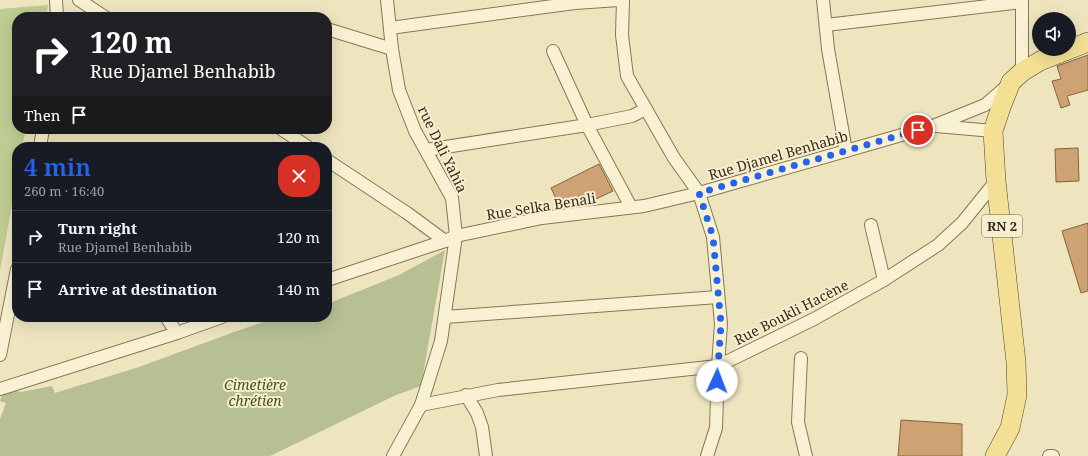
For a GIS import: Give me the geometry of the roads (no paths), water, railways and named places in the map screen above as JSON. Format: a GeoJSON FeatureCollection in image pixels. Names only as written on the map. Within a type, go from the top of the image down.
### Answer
{"type":"FeatureCollection","features":[{"type":"Feature","properties":{"kind":"main road"},"geometry":{"type":"LineString","coordinates":[[1017,77],[1040,61],[1088,42]]}},
{"type":"Feature","properties":{"kind":"main road","name":"RN 2"},"geometry":{"type":"LineString","coordinates":[[995,456],[1010,428],[1016,395],[1016,362],[996,181],[993,131],[1001,107],[1017,77]]}},
{"type":"Feature","properties":{"kind":"street"},"geometry":{"type":"LineString","coordinates":[[56,0],[57,12]]}},
{"type":"Feature","properties":{"kind":"street"},"geometry":{"type":"LineString","coordinates":[[79,0],[97,12]]}},
{"type":"Feature","properties":{"kind":"street","name":"rue Dali Yahia"},"geometry":{"type":"LineString","coordinates":[[387,0],[392,49],[399,90],[415,131],[452,198],[445,317],[441,342],[421,405],[396,454]]}},
{"type":"Feature","properties":{"kind":"street"},"geometry":{"type":"LineString","coordinates":[[390,28],[575,3],[619,0]]}},
{"type":"Feature","properties":{"kind":"street"},"geometry":{"type":"LineString","coordinates":[[623,0],[622,36],[627,76],[674,158],[699,193],[713,237],[721,324],[716,428],[706,456]]}},
{"type":"Feature","properties":{"kind":"street"},"geometry":{"type":"LineString","coordinates":[[823,0],[828,49],[846,151]]}},
{"type":"Feature","properties":{"kind":"street"},"geometry":{"type":"LineString","coordinates":[[826,25],[1022,1],[1017,77],[985,105],[933,126]]}},
{"type":"Feature","properties":{"kind":"street"},"geometry":{"type":"LineString","coordinates":[[332,31],[392,49]]}},
{"type":"Feature","properties":{"kind":"street"},"geometry":{"type":"LineString","coordinates":[[553,51],[587,125],[631,207]]}},
{"type":"Feature","properties":{"kind":"street"},"geometry":{"type":"LineString","coordinates":[[426,150],[587,125],[632,116],[646,109]]}},
{"type":"Feature","properties":{"kind":"street"},"geometry":{"type":"LineString","coordinates":[[933,126],[993,131]]}},
{"type":"Feature","properties":{"kind":"street","name":"Rue Djamel Benhabib"},"geometry":{"type":"LineString","coordinates":[[631,207],[644,206],[699,193],[933,126]]}},
{"type":"Feature","properties":{"kind":"street"},"geometry":{"type":"LineString","coordinates":[[288,134],[300,142]]}},
{"type":"Feature","properties":{"kind":"street"},"geometry":{"type":"LineString","coordinates":[[332,163],[407,213],[450,239]]}},
{"type":"Feature","properties":{"kind":"street","name":"Rue Boukli Hacène"},"geometry":{"type":"LineString","coordinates":[[421,405],[466,395],[498,390],[718,366],[814,320],[884,280],[942,240],[962,223],[996,181]]}},
{"type":"Feature","properties":{"kind":"street","name":"Rue Selka Benali"},"geometry":{"type":"LineString","coordinates":[[332,278],[450,239],[542,218],[631,207]]}},
{"type":"Feature","properties":{"kind":"street"},"geometry":{"type":"LineString","coordinates":[[871,225],[884,280]]}},
{"type":"Feature","properties":{"kind":"street"},"geometry":{"type":"LineString","coordinates":[[0,355],[12,294]]}},
{"type":"Feature","properties":{"kind":"street"},"geometry":{"type":"LineString","coordinates":[[445,317],[718,297]]}},
{"type":"Feature","properties":{"kind":"street"},"geometry":{"type":"LineString","coordinates":[[169,322],[177,334]]}},
{"type":"Feature","properties":{"kind":"street"},"geometry":{"type":"LineString","coordinates":[[0,389],[177,334],[209,322]]}},
{"type":"Feature","properties":{"kind":"street"},"geometry":{"type":"LineString","coordinates":[[800,358],[798,422],[806,456]]}},
{"type":"Feature","properties":{"kind":"street"},"geometry":{"type":"LineString","coordinates":[[466,395],[477,413],[482,427],[486,456]]}},
{"type":"Feature","properties":{"kind":"park label","name":"Cimetière chrétien"},"geometry":{"type":"Point","coordinates":[255,392]}}]}
